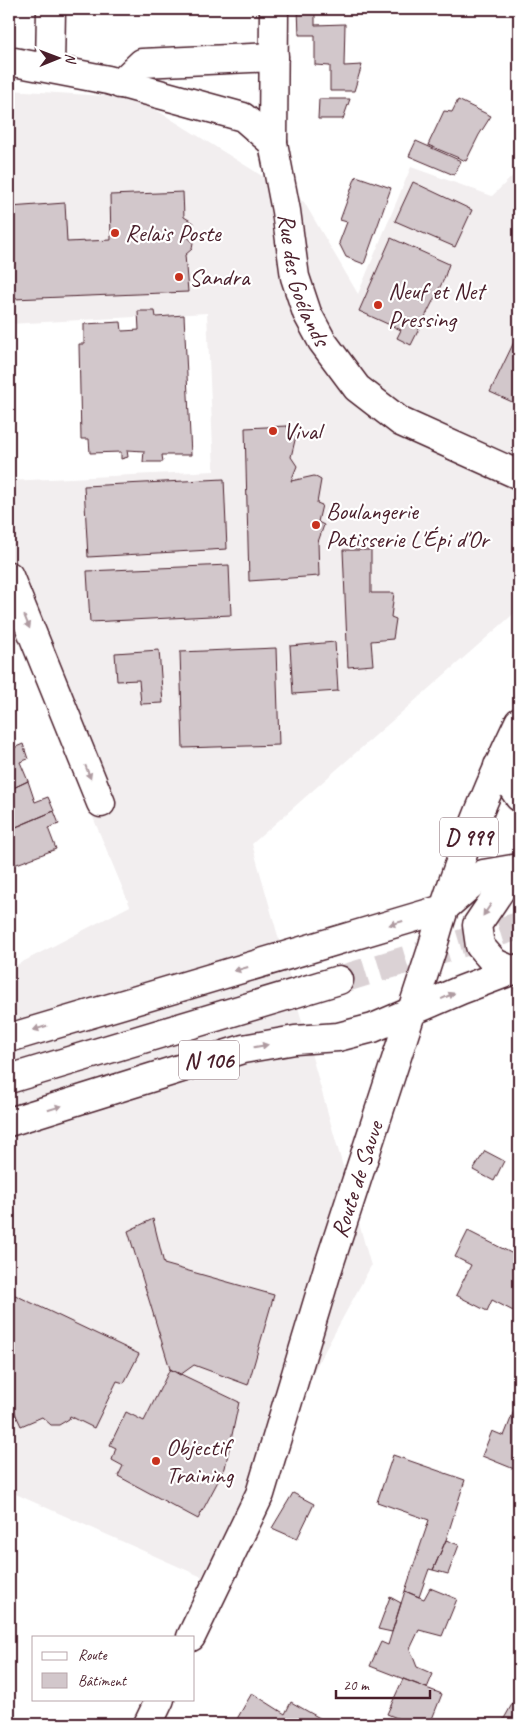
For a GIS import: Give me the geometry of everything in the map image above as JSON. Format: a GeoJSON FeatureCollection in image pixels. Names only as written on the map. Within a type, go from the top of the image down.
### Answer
{"type":"FeatureCollection","features":[{"type":"Feature","properties":{"kind":"main road"},"geometry":{"type":"LineString","coordinates":[[50,68],[51,9]]}},
{"type":"Feature","properties":{"kind":"main road","name":"Rue des Goélands"},"geometry":{"type":"LineString","coordinates":[[274,9],[273,143],[286,211],[295,277],[307,313],[322,341],[357,388],[401,422],[519,475]]}},
{"type":"Feature","properties":{"kind":"main road"},"geometry":{"type":"LineString","coordinates":[[120,84],[142,63],[274,57]]}},
{"type":"Feature","properties":{"kind":"main road"},"geometry":{"type":"LineString","coordinates":[[9,60],[120,84],[243,117],[273,143]]}},
{"type":"Feature","properties":{"kind":"main road"},"geometry":{"type":"LineString","coordinates":[[9,576],[101,803]]}},
{"type":"Feature","properties":{"kind":"main road","name":"Route de Sauve"},"geometry":{"type":"LineString","coordinates":[[191,1636],[260,1494],[332,1257],[443,909],[461,858],[498,766],[519,722]]}},
{"type":"Feature","properties":{"kind":"main road"},"geometry":{"type":"LineString","coordinates":[[498,766],[519,797]]}},
{"type":"Feature","properties":{"kind":"main road"},"geometry":{"type":"LineString","coordinates":[[9,1038],[443,909],[483,874],[517,869]]}},
{"type":"Feature","properties":{"kind":"main road"},"geometry":{"type":"LineString","coordinates":[[515,969],[495,963],[480,946],[477,924],[517,869]]}},
{"type":"Feature","properties":{"kind":"main road","name":"N 106"},"geometry":{"type":"LineString","coordinates":[[9,1122],[243,1049],[294,1040],[338,1037],[373,1028],[515,969]]}},
{"type":"Feature","properties":{"kind":"main road","name":"N 106"},"geometry":{"type":"LineString","coordinates":[[9,1080],[339,980]]}},
{"type":"Feature","properties":{"kind":"main road"},"geometry":{"type":"LineString","coordinates":[[148,1724],[160,1700]]}},
{"type":"Feature","properties":{"kind":"shaded area"},"geometry":{"type":"Polygon","coordinates":[[[9,90],[137,98],[304,202],[358,294],[411,167],[492,196],[519,170],[519,609],[252,844],[371,1266],[202,1577],[9,1491],[9,969],[130,906],[9,616],[9,481],[214,471],[207,313],[9,324],[9,90]]]}},
{"type":"Feature","properties":{"kind":"building"},"geometry":{"type":"Polygon","coordinates":[[[298,9],[315,9],[315,25],[345,24],[344,66],[362,65],[354,91],[330,91],[330,66],[315,65],[315,35],[299,35],[298,9]]]}},
{"type":"Feature","properties":{"kind":"building"},"geometry":{"type":"Polygon","coordinates":[[[319,99],[350,99],[343,119],[318,119],[319,99]]]}},
{"type":"Feature","properties":{"kind":"building"},"geometry":{"type":"Polygon","coordinates":[[[458,100],[491,116],[466,161],[428,145],[444,111],[452,112],[458,100]]]}},
{"type":"Feature","properties":{"kind":"building"},"geometry":{"type":"Polygon","coordinates":[[[416,141],[461,161],[454,175],[409,156],[416,141]]]}},
{"type":"Feature","properties":{"kind":"building"},"geometry":{"type":"Polygon","coordinates":[[[356,176],[391,188],[364,264],[346,257],[339,243],[347,222],[340,220],[356,176]]]}},
{"type":"Feature","properties":{"kind":"building"},"geometry":{"type":"Polygon","coordinates":[[[413,182],[472,210],[455,247],[395,221],[413,182]]]}},
{"type":"Feature","properties":{"kind":"building"},"geometry":{"type":"Polygon","coordinates":[[[183,192],[184,217],[194,223],[193,228],[184,234],[193,242],[192,249],[185,255],[188,292],[13,299],[10,207],[65,203],[67,242],[111,240],[110,195],[183,192]]]}},
{"type":"Feature","properties":{"kind":"building"},"geometry":{"type":"Polygon","coordinates":[[[391,238],[449,264],[444,279],[411,345],[397,338],[401,330],[359,311],[391,238]]]}},
{"type":"Feature","properties":{"kind":"building"},"geometry":{"type":"Polygon","coordinates":[[[138,311],[155,311],[156,317],[184,315],[191,455],[162,455],[163,462],[143,462],[144,451],[127,450],[128,457],[121,459],[121,452],[90,453],[89,439],[81,439],[79,344],[84,344],[84,324],[121,322],[122,331],[139,330],[138,311]]]}},
{"type":"Feature","properties":{"kind":"building"},"geometry":{"type":"Polygon","coordinates":[[[514,342],[519,344],[519,405],[490,392],[514,342]]]}},
{"type":"Feature","properties":{"kind":"building"},"geometry":{"type":"Polygon","coordinates":[[[287,426],[290,434],[296,436],[291,457],[297,466],[291,481],[314,476],[321,480],[317,503],[322,505],[318,522],[324,525],[318,542],[319,576],[249,581],[245,428],[287,426]]]}},
{"type":"Feature","properties":{"kind":"building"},"geometry":{"type":"Polygon","coordinates":[[[224,479],[227,549],[88,557],[84,486],[224,479]]]}},
{"type":"Feature","properties":{"kind":"building"},"geometry":{"type":"Polygon","coordinates":[[[343,550],[371,550],[371,593],[394,593],[391,617],[396,619],[393,639],[371,641],[373,665],[348,667],[343,550]]]}},
{"type":"Feature","properties":{"kind":"building"},"geometry":{"type":"Polygon","coordinates":[[[229,565],[231,615],[90,622],[87,571],[229,565]]]}},
{"type":"Feature","properties":{"kind":"building"},"geometry":{"type":"Polygon","coordinates":[[[335,642],[338,691],[293,694],[290,646],[335,642]]]}},
{"type":"Feature","properties":{"kind":"building"},"geometry":{"type":"Polygon","coordinates":[[[276,648],[279,745],[183,748],[180,652],[276,648]]]}},
{"type":"Feature","properties":{"kind":"building"},"geometry":{"type":"Polygon","coordinates":[[[159,650],[163,703],[141,704],[139,680],[117,681],[115,653],[159,650]]]}},
{"type":"Feature","properties":{"kind":"building"},"geometry":{"type":"Polygon","coordinates":[[[23,744],[28,759],[20,762],[28,781],[9,790],[9,750],[23,744]]]}},
{"type":"Feature","properties":{"kind":"building"},"geometry":{"type":"Polygon","coordinates":[[[28,781],[35,802],[48,797],[54,811],[9,830],[9,790],[28,781]]]}},
{"type":"Feature","properties":{"kind":"building"},"geometry":{"type":"Polygon","coordinates":[[[54,811],[59,824],[48,828],[56,849],[9,867],[9,830],[54,811]]]}},
{"type":"Feature","properties":{"kind":"building"},"geometry":{"type":"Polygon","coordinates":[[[485,1151],[504,1161],[494,1181],[473,1170],[485,1151]]]}},
{"type":"Feature","properties":{"kind":"building"},"geometry":{"type":"Polygon","coordinates":[[[153,1219],[164,1264],[274,1295],[248,1385],[194,1365],[180,1375],[170,1369],[128,1231],[153,1219]]]}},
{"type":"Feature","properties":{"kind":"building"},"geometry":{"type":"Polygon","coordinates":[[[468,1231],[519,1257],[519,1314],[492,1300],[487,1311],[456,1295],[471,1265],[455,1257],[468,1231]]]}},
{"type":"Feature","properties":{"kind":"building"},"geometry":{"type":"Polygon","coordinates":[[[13,1294],[139,1354],[124,1383],[117,1381],[94,1428],[70,1416],[69,1419],[59,1425],[51,1425],[42,1417],[21,1426],[9,1400],[9,1303],[13,1294]]]}},
{"type":"Feature","properties":{"kind":"building"},"geometry":{"type":"Polygon","coordinates":[[[170,1369],[239,1402],[225,1468],[198,1519],[118,1476],[123,1466],[112,1460],[116,1448],[110,1445],[126,1412],[144,1421],[170,1369]]]}},
{"type":"Feature","properties":{"kind":"building"},"geometry":{"type":"Polygon","coordinates":[[[519,1398],[519,1471],[482,1456],[492,1431],[504,1436],[519,1398]]]}},
{"type":"Feature","properties":{"kind":"building"},"geometry":{"type":"Polygon","coordinates":[[[393,1455],[465,1480],[446,1540],[433,1570],[429,1569],[419,1597],[405,1591],[429,1520],[377,1502],[393,1455]]]}},
{"type":"Feature","properties":{"kind":"building"},"geometry":{"type":"Polygon","coordinates":[[[293,1493],[314,1504],[297,1539],[272,1528],[293,1493]]]}},
{"type":"Feature","properties":{"kind":"building"},"geometry":{"type":"Polygon","coordinates":[[[446,1540],[459,1545],[448,1574],[433,1570],[446,1540]]]}},
{"type":"Feature","properties":{"kind":"building"},"geometry":{"type":"Polygon","coordinates":[[[430,1588],[457,1599],[442,1636],[419,1630],[410,1649],[417,1667],[433,1674],[427,1688],[370,1666],[381,1642],[388,1645],[405,1591],[424,1599],[430,1588]]]}},
{"type":"Feature","properties":{"kind":"building"},"geometry":{"type":"Polygon","coordinates":[[[390,1597],[401,1603],[392,1632],[378,1629],[390,1597]]]}},
{"type":"Feature","properties":{"kind":"building"},"geometry":{"type":"Polygon","coordinates":[[[403,1679],[442,1694],[430,1724],[412,1724],[387,1714],[403,1679]]]}},
{"type":"Feature","properties":{"kind":"building"},"geometry":{"type":"Polygon","coordinates":[[[252,1693],[285,1714],[291,1702],[325,1721],[324,1724],[234,1724],[252,1693]]]}},
{"type":"Feature","properties":{"kind":"building"},"geometry":{"type":"Polygon","coordinates":[[[516,1697],[519,1699],[519,1724],[501,1724],[516,1697]]]}},
{"type":"Feature","properties":{"kind":"tunnel"},"geometry":{"type":"LineString","coordinates":[[339,980],[519,926]]}},
{"type":"Feature","properties":{"kind":"place","name":"Relais Poste"},"geometry":{"type":"Point","coordinates":[115,233]}},
{"type":"Feature","properties":{"kind":"place","name":"Sandra"},"geometry":{"type":"Point","coordinates":[179,277]}},
{"type":"Feature","properties":{"kind":"place","name":"Neuf et Net Pressing"},"geometry":{"type":"Point","coordinates":[378,305]}},
{"type":"Feature","properties":{"kind":"place","name":"Vival"},"geometry":{"type":"Point","coordinates":[273,431]}},
{"type":"Feature","properties":{"kind":"place","name":"Boulangerie Patisserie L'Épi d'Or"},"geometry":{"type":"Point","coordinates":[316,525]}},
{"type":"Feature","properties":{"kind":"place","name":"Objectif Training"},"geometry":{"type":"Point","coordinates":[156,1461]}}]}
